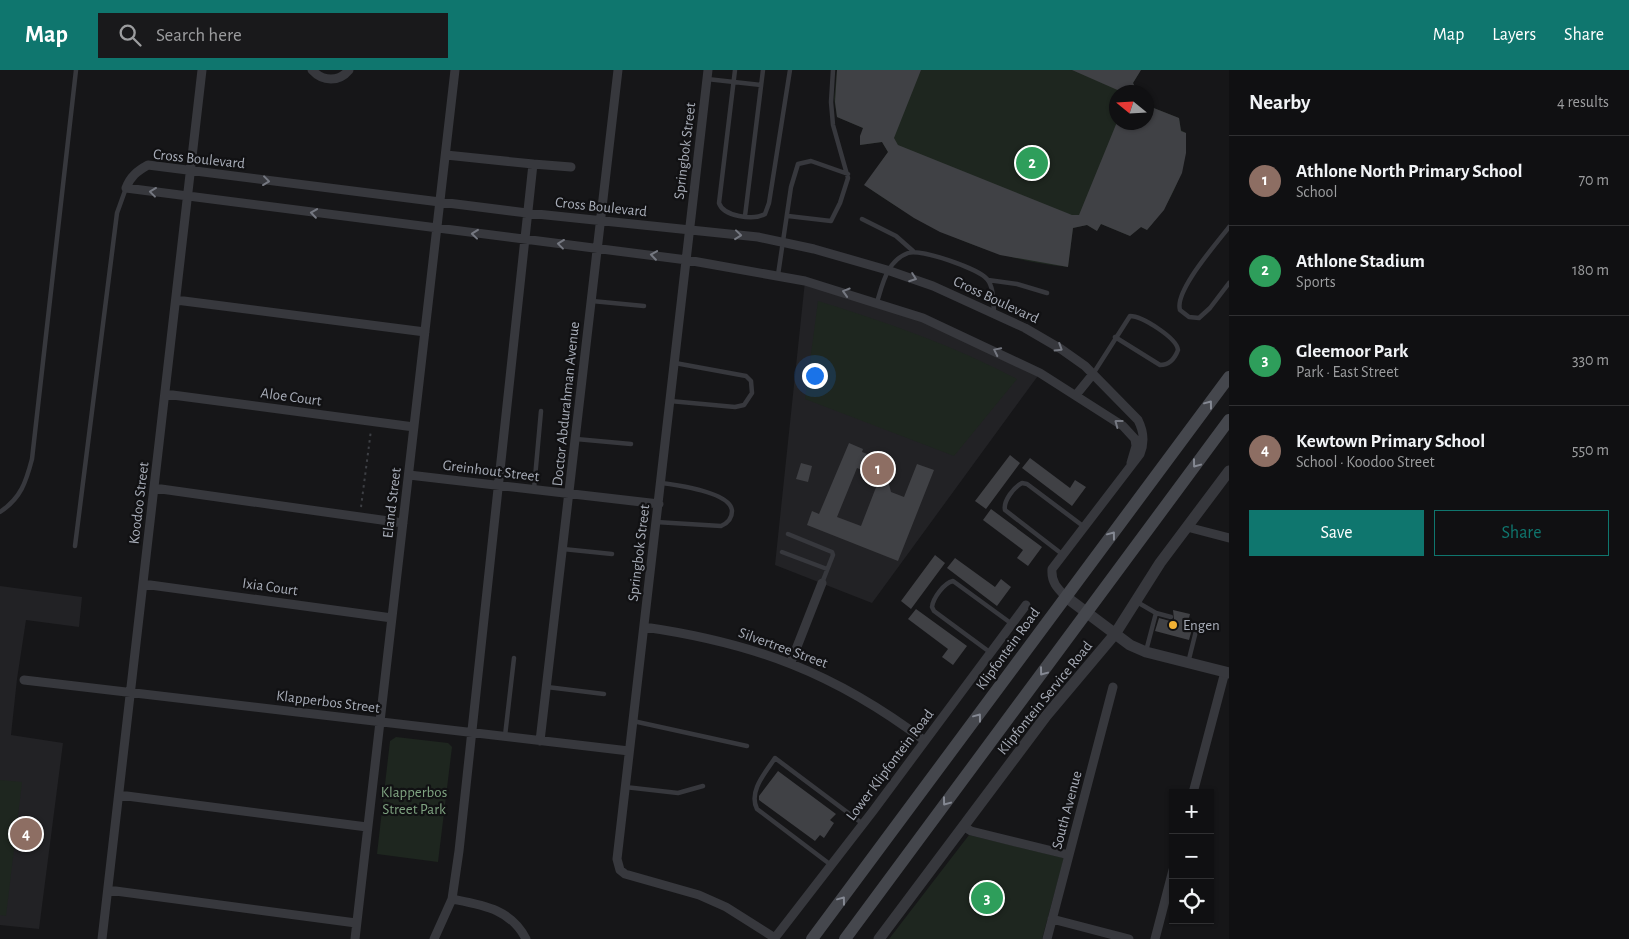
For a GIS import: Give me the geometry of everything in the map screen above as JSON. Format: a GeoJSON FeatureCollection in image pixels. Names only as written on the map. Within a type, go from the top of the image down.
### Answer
{"type":"FeatureCollection","features":[{"type":"Feature","properties":{"kind":"main road","name":"Klipfontein Road"},"geometry":{"type":"LineString","coordinates":[[812,939],[1229,377]]}},
{"type":"Feature","properties":{"kind":"main road"},"geometry":{"type":"LineString","coordinates":[[845,939],[1229,420]]}},
{"type":"Feature","properties":{"kind":"street","name":"Koodoo Street"},"geometry":{"type":"LineString","coordinates":[[102,939],[202,70]]}},
{"type":"Feature","properties":{"kind":"street"},"geometry":{"type":"LineString","coordinates":[[312,70],[317,75],[332,80],[339,79],[349,70]]}},
{"type":"Feature","properties":{"kind":"street","name":"Eland Street"},"geometry":{"type":"LineString","coordinates":[[355,939],[455,70]]}},
{"type":"Feature","properties":{"kind":"street","name":"Doctor Abdurahman Avenue"},"geometry":{"type":"LineString","coordinates":[[540,741],[618,70]]}},
{"type":"Feature","properties":{"kind":"street","name":"Springbok Street"},"geometry":{"type":"LineString","coordinates":[[708,74],[617,851],[620,870],[630,876],[676,886],[700,895],[746,918],[774,938]]}},
{"type":"Feature","properties":{"kind":"street"},"geometry":{"type":"LineString","coordinates":[[446,155],[571,167]]}},
{"type":"Feature","properties":{"kind":"street"},"geometry":{"type":"LineString","coordinates":[[434,939],[452,899],[459,851],[496,486],[533,164]]}},
{"type":"Feature","properties":{"kind":"street","name":"Cross Boulevard"},"geometry":{"type":"LineString","coordinates":[[126,188],[132,176],[148,165],[190,172],[527,213],[758,238],[887,270],[933,286],[994,312],[1061,349],[1092,374],[1138,420],[1142,427],[1142,448],[1052,569],[1051,576],[1055,586],[1066,597]]}},
{"type":"Feature","properties":{"kind":"street"},"geometry":{"type":"LineString","coordinates":[[126,188],[687,260],[805,281],[877,302],[954,330],[1040,373],[1129,431],[1136,446],[1131,463]]}},
{"type":"Feature","properties":{"kind":"street"},"geometry":{"type":"LineString","coordinates":[[176,300],[425,332]]}},
{"type":"Feature","properties":{"kind":"street"},"geometry":{"type":"LineString","coordinates":[[1076,395],[1092,374]]}},
{"type":"Feature","properties":{"kind":"street","name":"Aloe Court"},"geometry":{"type":"LineString","coordinates":[[165,394],[414,427]]}},
{"type":"Feature","properties":{"kind":"street","name":"Klipfontein Service Road"},"geometry":{"type":"LineString","coordinates":[[878,939],[1058,701],[1115,634],[1187,528],[1229,471]]}},
{"type":"Feature","properties":{"kind":"street","name":"Greinhout Street"},"geometry":{"type":"LineString","coordinates":[[409,475],[659,504]]}},
{"type":"Feature","properties":{"kind":"street"},"geometry":{"type":"LineString","coordinates":[[154,488],[403,523]]}},
{"type":"Feature","properties":{"kind":"street"},"geometry":{"type":"LineString","coordinates":[[1187,528],[1229,538]]}},
{"type":"Feature","properties":{"kind":"street"},"geometry":{"type":"LineString","coordinates":[[791,662],[822,583]]}},
{"type":"Feature","properties":{"kind":"street","name":"Ixia Court"},"geometry":{"type":"LineString","coordinates":[[143,584],[392,618]]}},
{"type":"Feature","properties":{"kind":"street"},"geometry":{"type":"LineString","coordinates":[[1066,597],[1130,645],[1146,652],[1227,672],[1194,789]]}},
{"type":"Feature","properties":{"kind":"street","name":"Lower Klipfontein Road"},"geometry":{"type":"LineString","coordinates":[[774,938],[863,824],[1026,605]]}},
{"type":"Feature","properties":{"kind":"street","name":"Silvertree Street"},"geometry":{"type":"LineString","coordinates":[[644,626],[709,638],[791,662],[866,700],[925,741]]}},
{"type":"Feature","properties":{"kind":"street","name":"Klapperbos Street"},"geometry":{"type":"LineString","coordinates":[[24,680],[470,734],[629,751]]}},
{"type":"Feature","properties":{"kind":"street","name":"South Avenue"},"geometry":{"type":"LineString","coordinates":[[1047,939],[1113,687]]}},
{"type":"Feature","properties":{"kind":"street"},"geometry":{"type":"LineString","coordinates":[[119,795],[367,827]]}},
{"type":"Feature","properties":{"kind":"street"},"geometry":{"type":"LineString","coordinates":[[964,826],[971,831],[1069,855]]}},
{"type":"Feature","properties":{"kind":"street"},"geometry":{"type":"LineString","coordinates":[[1155,939],[1171,879]]}},
{"type":"Feature","properties":{"kind":"street"},"geometry":{"type":"LineString","coordinates":[[108,890],[356,923]]}},
{"type":"Feature","properties":{"kind":"street"},"geometry":{"type":"LineString","coordinates":[[452,899],[499,911],[512,918],[526,939]]}},
{"type":"Feature","properties":{"kind":"street"},"geometry":{"type":"LineString","coordinates":[[1052,919],[1129,939]]}},
{"type":"Feature","properties":{"kind":"lane"},"geometry":{"type":"LineString","coordinates":[[0,512],[16,500],[26,482],[32,459],[76,70]]}},
{"type":"Feature","properties":{"kind":"lane"},"geometry":{"type":"LineString","coordinates":[[735,70],[719,203],[726,212],[745,216],[761,216],[767,210],[790,70]]}},
{"type":"Feature","properties":{"kind":"lane"},"geometry":{"type":"LineString","coordinates":[[745,216],[762,70]]}},
{"type":"Feature","properties":{"kind":"lane"},"geometry":{"type":"LineString","coordinates":[[788,216],[831,221],[846,186],[848,174],[833,125],[831,102],[833,70]]}},
{"type":"Feature","properties":{"kind":"lane"},"geometry":{"type":"LineString","coordinates":[[708,74],[734,82],[761,85]]}},
{"type":"Feature","properties":{"kind":"lane"},"geometry":{"type":"LineString","coordinates":[[778,275],[793,179],[798,164],[811,161],[848,174]]}},
{"type":"Feature","properties":{"kind":"lane"},"geometry":{"type":"LineString","coordinates":[[76,546],[117,213],[126,188]]}},
{"type":"Feature","properties":{"kind":"lane"},"geometry":{"type":"LineString","coordinates":[[862,219],[896,236],[913,251],[975,272],[988,280],[1017,284],[1046,293]]}},
{"type":"Feature","properties":{"kind":"lane"},"geometry":{"type":"LineString","coordinates":[[1229,227],[1186,286],[1180,300],[1180,310],[1189,317],[1199,318],[1210,308],[1229,283]]}},
{"type":"Feature","properties":{"kind":"lane"},"geometry":{"type":"LineString","coordinates":[[877,302],[887,270],[903,256],[913,251]]}},
{"type":"Feature","properties":{"kind":"lane"},"geometry":{"type":"LineString","coordinates":[[988,280],[994,312]]}},
{"type":"Feature","properties":{"kind":"lane"},"geometry":{"type":"LineString","coordinates":[[592,301],[644,306]]}},
{"type":"Feature","properties":{"kind":"lane"},"geometry":{"type":"LineString","coordinates":[[1092,374],[1115,337],[1128,317],[1132,316],[1145,320],[1173,340],[1178,350],[1171,361],[1166,365],[1160,365],[1115,337]]}},
{"type":"Feature","properties":{"kind":"lane"},"geometry":{"type":"LineString","coordinates":[[670,401],[735,407],[744,405],[752,392],[751,381],[746,376],[675,363]]}},
{"type":"Feature","properties":{"kind":"lane"},"geometry":{"type":"LineString","coordinates":[[533,490],[541,411]]}},
{"type":"Feature","properties":{"kind":"lane"},"geometry":{"type":"LineString","coordinates":[[576,440],[631,444]]}},
{"type":"Feature","properties":{"kind":"lane"},"geometry":{"type":"LineString","coordinates":[[656,522],[721,526],[731,519],[732,513],[727,501],[718,496],[661,483]]}},
{"type":"Feature","properties":{"kind":"lane"},"geometry":{"type":"LineString","coordinates":[[1062,554],[1005,510],[1005,503],[1018,486],[1022,483],[1027,484],[1083,526]]}},
{"type":"Feature","properties":{"kind":"lane"},"geometry":{"type":"LineString","coordinates":[[788,534],[832,552],[833,555],[822,583]]}},
{"type":"Feature","properties":{"kind":"lane"},"geometry":{"type":"LineString","coordinates":[[563,549],[612,554]]}},
{"type":"Feature","properties":{"kind":"lane"},"geometry":{"type":"LineString","coordinates":[[782,552],[827,569]]}},
{"type":"Feature","properties":{"kind":"lane"},"geometry":{"type":"LineString","coordinates":[[991,653],[934,611],[932,607],[933,602],[946,584],[953,581],[1012,624]]}},
{"type":"Feature","properties":{"kind":"lane"},"geometry":{"type":"LineString","coordinates":[[1136,602],[1156,613],[1171,617]]}},
{"type":"Feature","properties":{"kind":"lane"},"geometry":{"type":"LineString","coordinates":[[1146,652],[1156,613]]}},
{"type":"Feature","properties":{"kind":"lane"},"geometry":{"type":"LineString","coordinates":[[1188,622],[1196,626],[1188,663]]}},
{"type":"Feature","properties":{"kind":"lane"},"geometry":{"type":"LineString","coordinates":[[505,738],[514,658]]}},
{"type":"Feature","properties":{"kind":"lane"},"geometry":{"type":"LineString","coordinates":[[546,687],[604,694]]}},
{"type":"Feature","properties":{"kind":"lane"},"geometry":{"type":"LineString","coordinates":[[633,721],[746,746]]}},
{"type":"Feature","properties":{"kind":"lane"},"geometry":{"type":"LineString","coordinates":[[831,865],[757,808],[754,798],[756,788],[775,758],[863,824]]}},
{"type":"Feature","properties":{"kind":"lane"},"geometry":{"type":"LineString","coordinates":[[625,787],[678,793],[703,786]]}},
{"type":"Feature","properties":{"kind":"path"},"geometry":{"type":"LineString","coordinates":[[359,517],[372,422]]}},
{"type":"Feature","properties":{"kind":"shaded area"},"geometry":{"type":"Polygon","coordinates":[[[805,281],[923,318],[1040,373],[872,603],[775,565],[805,281]]]}},
{"type":"Feature","properties":{"kind":"shaded area"},"geometry":{"type":"Polygon","coordinates":[[[0,586],[82,597],[79,627],[26,620],[17,679],[11,735],[63,743],[39,929],[0,925],[0,586]]]}},
{"type":"Feature","properties":{"kind":"green space"},"geometry":{"type":"Polygon","coordinates":[[[837,70],[1141,70],[1133,83],[1134,85],[1109,85],[1109,130],[1154,130],[1154,108],[1179,118],[1181,130],[1186,133],[1184,161],[1171,197],[1147,230],[1141,227],[1130,236],[1101,224],[1097,231],[1087,225],[1073,228],[1068,267],[1040,263],[987,250],[961,240],[911,215],[865,185],[888,152],[882,142],[860,145],[863,128],[837,117],[834,99],[837,70]]]}},
{"type":"Feature","properties":{"kind":"green space"},"geometry":{"type":"Polygon","coordinates":[[[818,301],[920,336],[969,356],[1017,379],[954,456],[805,399],[818,301]]]}},
{"type":"Feature","properties":{"kind":"green space","name":"Klapperbos Street Park"},"geometry":{"type":"Polygon","coordinates":[[[396,737],[448,743],[452,747],[438,862],[377,854],[390,741],[396,737]]]}},
{"type":"Feature","properties":{"kind":"green space"},"geometry":{"type":"Polygon","coordinates":[[[0,780],[22,782],[6,916],[0,915],[0,780]]]}},
{"type":"Feature","properties":{"kind":"green space"},"geometry":{"type":"Polygon","coordinates":[[[969,835],[1064,858],[1042,939],[889,939],[969,835]]]}},
{"type":"Feature","properties":{"kind":"building"},"geometry":{"type":"Polygon","coordinates":[[[837,70],[921,70],[894,138],[898,145],[1072,215],[1079,215],[1114,130],[1154,130],[1154,108],[1179,118],[1181,131],[1186,133],[1186,153],[1182,173],[1164,210],[1147,230],[1141,227],[1130,236],[1101,224],[1097,231],[1087,225],[1073,228],[1068,267],[1000,255],[940,232],[914,218],[864,185],[888,152],[882,142],[860,145],[860,136],[863,128],[837,117],[835,102],[837,70]]]}},
{"type":"Feature","properties":{"kind":"building"},"geometry":{"type":"Polygon","coordinates":[[[1072,70],[1141,70],[1133,83],[1134,85],[1109,86],[1072,70]]]}},
{"type":"Feature","properties":{"kind":"building"},"geometry":{"type":"Polygon","coordinates":[[[849,443],[863,449],[862,452],[886,461],[884,465],[891,492],[904,497],[917,464],[934,470],[898,561],[807,525],[812,511],[819,514],[849,443]],[[857,468],[837,517],[861,526],[880,477],[857,468]]]}},
{"type":"Feature","properties":{"kind":"building"},"geometry":{"type":"Polygon","coordinates":[[[1010,455],[1020,463],[986,509],[975,501],[1010,455]]]}},
{"type":"Feature","properties":{"kind":"building"},"geometry":{"type":"Polygon","coordinates":[[[1030,458],[1070,488],[1075,480],[1086,487],[1072,506],[1022,468],[1030,458]]]}},
{"type":"Feature","properties":{"kind":"building"},"geometry":{"type":"Polygon","coordinates":[[[801,463],[812,466],[808,482],[796,479],[801,463]]]}},
{"type":"Feature","properties":{"kind":"building"},"geometry":{"type":"Polygon","coordinates":[[[991,509],[1042,547],[1028,566],[1017,558],[1023,550],[983,520],[991,509]]]}},
{"type":"Feature","properties":{"kind":"building"},"geometry":{"type":"Polygon","coordinates":[[[935,555],[945,563],[911,609],[901,601],[935,555]]]}},
{"type":"Feature","properties":{"kind":"building"},"geometry":{"type":"Polygon","coordinates":[[[955,558],[995,587],[1001,579],[1011,587],[997,606],[947,568],[955,558]]]}},
{"type":"Feature","properties":{"kind":"building"},"geometry":{"type":"Polygon","coordinates":[[[916,609],[967,646],[953,665],[942,657],[948,649],[908,619],[916,609]]]}},
{"type":"Feature","properties":{"kind":"building"},"geometry":{"type":"Polygon","coordinates":[[[1173,610],[1190,614],[1189,618],[1184,621],[1192,629],[1189,640],[1155,631],[1159,618],[1170,621],[1174,619],[1173,610]]]}},
{"type":"Feature","properties":{"kind":"building"},"geometry":{"type":"Polygon","coordinates":[[[778,771],[836,814],[830,820],[834,823],[824,838],[820,835],[815,841],[759,800],[759,796],[778,771]]]}},
{"type":"Feature","properties":{"kind":"place","name":"Athlone Stadium"},"geometry":{"type":"Point","coordinates":[1032,163]}},
{"type":"Feature","properties":{"kind":"place","name":"Athlone North Primary School"},"geometry":{"type":"Point","coordinates":[878,469]}},
{"type":"Feature","properties":{"kind":"place","name":"Engen"},"geometry":{"type":"Point","coordinates":[1173,625]}},
{"type":"Feature","properties":{"kind":"place","name":"Kewtown Primary School"},"geometry":{"type":"Point","coordinates":[26,834]}},
{"type":"Feature","properties":{"kind":"place","name":"Gleemoor Park"},"geometry":{"type":"Point","coordinates":[987,898]}}]}
